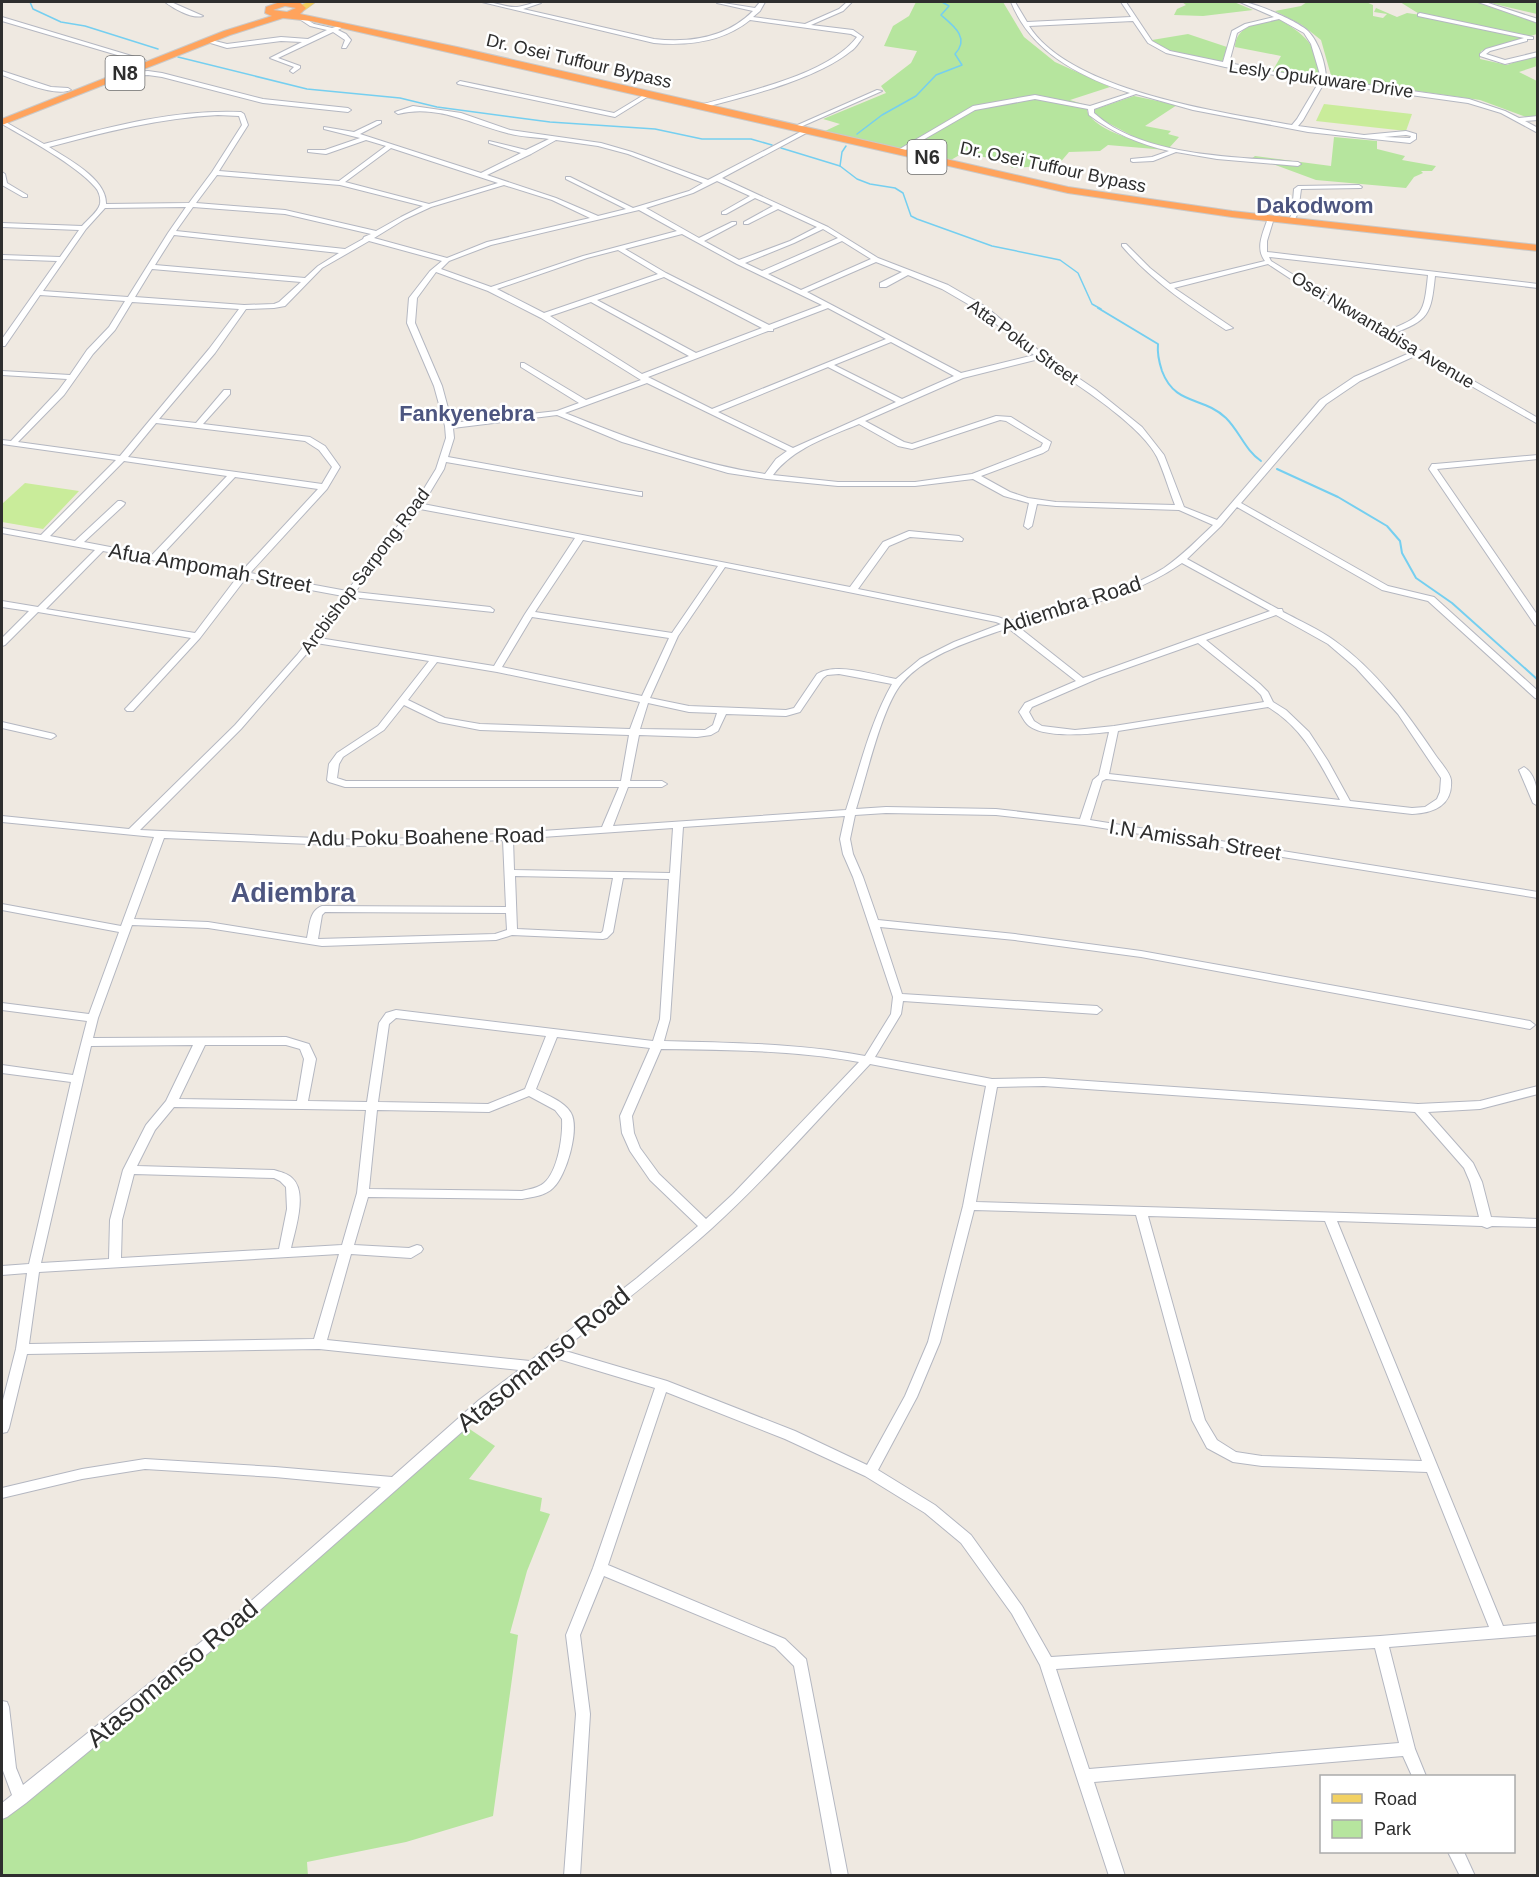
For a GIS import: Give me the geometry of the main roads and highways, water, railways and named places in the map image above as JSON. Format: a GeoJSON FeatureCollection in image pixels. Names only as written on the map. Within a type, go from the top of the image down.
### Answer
{"type":"FeatureCollection","features":[{"type":"Feature","properties":{"kind":"highway"},"geometry":{"type":"LineString","coordinates":[[265,5],[286,2],[296,4],[302,12],[321,20]]}},
{"type":"Feature","properties":{"kind":"highway","name":"N6"},"geometry":{"type":"LineString","coordinates":[[265,5],[270,13],[284,15]]}},
{"type":"Feature","properties":{"kind":"highway","name":"N8"},"geometry":{"type":"LineString","coordinates":[[2,122],[248,23],[265,5]]}},
{"type":"Feature","properties":{"kind":"highway"},"geometry":{"type":"LineString","coordinates":[[284,15],[302,12]]}},
{"type":"Feature","properties":{"kind":"highway"},"geometry":{"type":"LineString","coordinates":[[263,20],[302,12]]}},
{"type":"Feature","properties":{"kind":"highway","name":"N8"},"geometry":{"type":"LineString","coordinates":[[2,115],[52,92],[68,90],[248,23],[284,15]]}},
{"type":"Feature","properties":{"kind":"highway","name":"Dr. Osei Tuffour Bypass"},"geometry":{"type":"LineString","coordinates":[[284,15],[321,20],[1100,196],[1538,248]]}},
{"type":"Feature","properties":{"kind":"main road"},"geometry":{"type":"LineString","coordinates":[[302,12],[312,2]]}},
{"type":"Feature","properties":{"kind":"waterway"},"geometry":{"type":"LineString","coordinates":[[30,2],[33,9],[61,22],[85,26],[158,49]]}},
{"type":"Feature","properties":{"kind":"waterway"},"geometry":{"type":"LineString","coordinates":[[857,134],[882,115],[916,96],[936,75],[962,65],[955,54],[961,38],[955,28],[941,15],[949,6],[942,2]]}},
{"type":"Feature","properties":{"kind":"waterway"},"geometry":{"type":"LineString","coordinates":[[178,57],[307,89],[400,98],[437,107],[550,122],[655,129],[702,139],[751,139],[772,145]]}},
{"type":"Feature","properties":{"kind":"waterway"},"geometry":{"type":"LineString","coordinates":[[840,166],[842,152],[846,146]]}},
{"type":"Feature","properties":{"kind":"waterway"},"geometry":{"type":"LineString","coordinates":[[781,148],[840,166]]}},
{"type":"Feature","properties":{"kind":"waterway"},"geometry":{"type":"LineString","coordinates":[[840,166],[857,179],[870,184],[895,188],[903,193],[911,216],[917,219],[992,246],[1060,260],[1078,273],[1092,304],[1101,309]]}},
{"type":"Feature","properties":{"kind":"waterway"},"geometry":{"type":"LineString","coordinates":[[1098,308],[1158,344],[1158,358],[1162,371],[1174,390],[1208,406],[1226,418],[1255,457],[1261,461]]}},
{"type":"Feature","properties":{"kind":"waterway"},"geometry":{"type":"LineString","coordinates":[[1277,469],[1338,497],[1387,526],[1400,541],[1402,553],[1416,578],[1452,603],[1538,680]]}},
{"type":"Feature","properties":{"kind":"district","name":"Dakodwom"},"geometry":{"type":"Point","coordinates":[1315,205]}},
{"type":"Feature","properties":{"kind":"district","name":"Fankyenebra"},"geometry":{"type":"Point","coordinates":[467,413]}},
{"type":"Feature","properties":{"kind":"district","name":"Adiembra"},"geometry":{"type":"Point","coordinates":[293,893]}}]}
